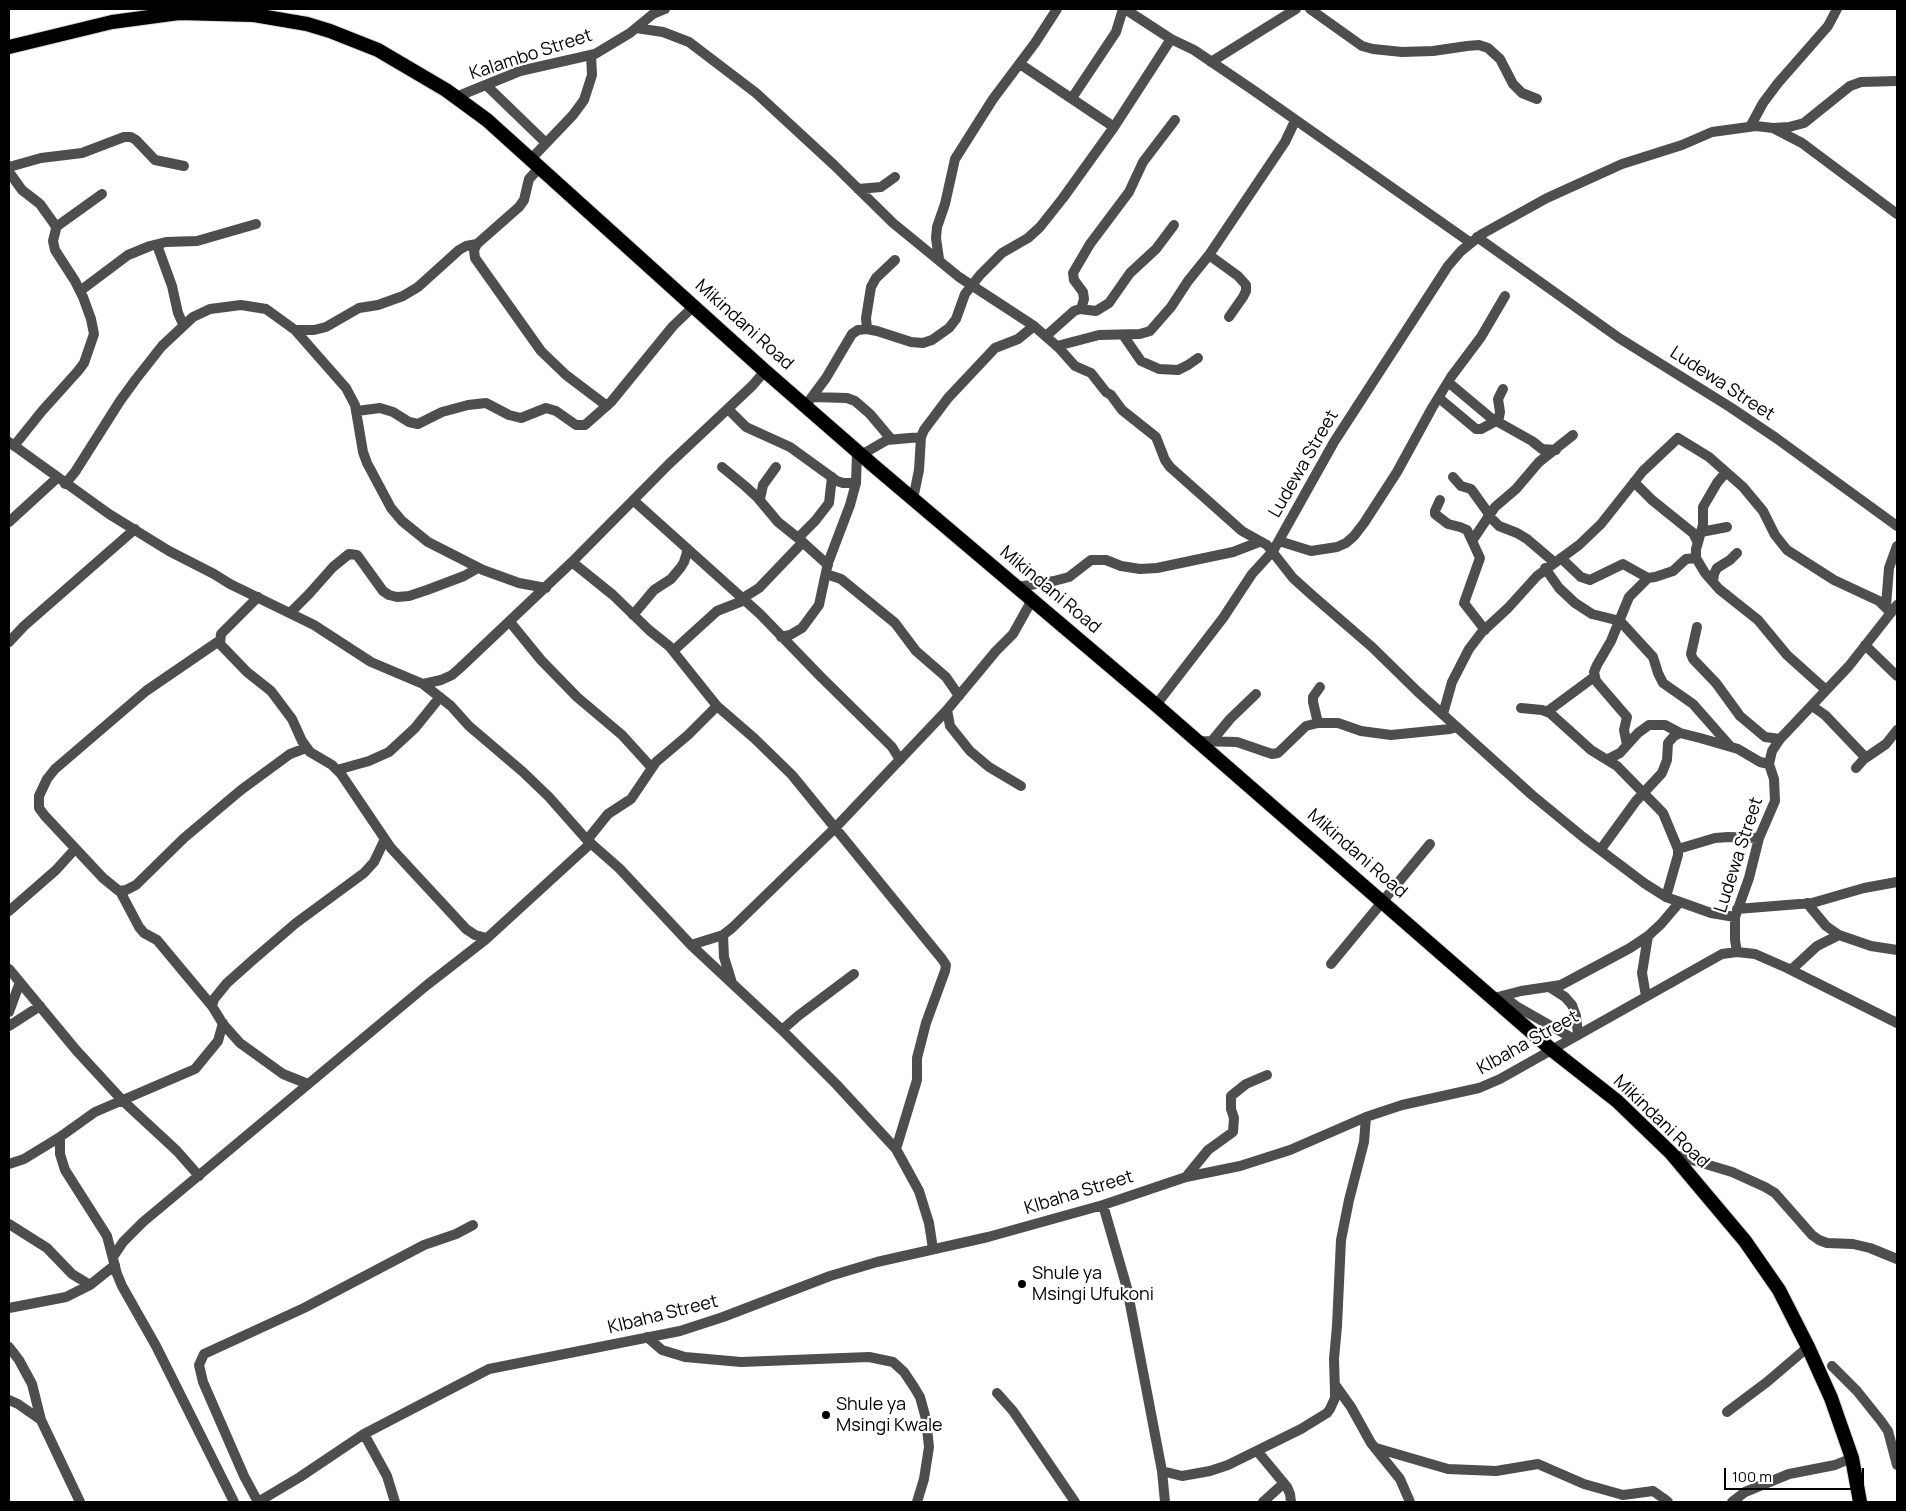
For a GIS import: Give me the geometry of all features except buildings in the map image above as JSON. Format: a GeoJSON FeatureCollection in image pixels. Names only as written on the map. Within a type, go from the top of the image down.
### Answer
{"type":"FeatureCollection","features":[{"type":"Feature","properties":{"kind":"highway","name":"Mikindani Road"},"geometry":{"type":"LineString","coordinates":[[9,47],[156,12],[256,12],[306,24],[378,50],[456,97],[487,120],[765,371],[809,401],[859,453],[1156,705],[1204,741],[1384,902],[1498,997],[1552,1050],[1616,1101],[1671,1153],[1745,1241],[1779,1290],[1808,1347],[1830,1398],[1852,1458],[1860,1502]]}},
{"type":"Feature","properties":{"kind":"street","name":"Kalambo Street"},"geometry":{"type":"LineString","coordinates":[[456,97],[544,65],[591,55],[614,43],[636,28],[650,11],[665,9]]}},
{"type":"Feature","properties":{"kind":"street"},"geometry":{"type":"LineString","coordinates":[[939,259],[936,238],[937,227],[945,204],[955,159],[993,98],[1020,64],[1057,9]]}},
{"type":"Feature","properties":{"kind":"street"},"geometry":{"type":"LineString","coordinates":[[1072,98],[1116,32],[1124,9],[1171,39],[1194,50],[1295,121],[1474,240]]}},
{"type":"Feature","properties":{"kind":"street"},"geometry":{"type":"LineString","coordinates":[[1211,62],[1296,9]]}},
{"type":"Feature","properties":{"kind":"street"},"geometry":{"type":"LineString","coordinates":[[1310,9],[1362,46],[1373,49],[1402,52],[1433,51],[1480,45],[1488,48],[1500,59],[1518,89],[1522,93],[1537,99]]}},
{"type":"Feature","properties":{"kind":"street"},"geometry":{"type":"LineString","coordinates":[[1750,127],[1778,83],[1828,26],[1837,9]]}},
{"type":"Feature","properties":{"kind":"street"},"geometry":{"type":"LineString","coordinates":[[636,28],[663,32],[689,42],[756,93],[894,223],[959,277],[1034,326],[1076,366],[1091,373],[1128,415],[1152,432],[1156,437],[1165,460],[1170,466],[1242,531],[1267,545],[1293,578],[1372,647],[1532,794],[1644,883],[1666,897],[1711,913],[1736,913],[1807,903],[1864,888],[1897,882]]}},
{"type":"Feature","properties":{"kind":"street"},"geometry":{"type":"LineString","coordinates":[[809,401],[833,367],[852,334],[867,329],[911,342],[923,343],[942,334],[954,323],[966,294],[973,285],[1002,253],[1028,238],[1040,227],[1114,127],[1171,39]]}},
{"type":"Feature","properties":{"kind":"street"},"geometry":{"type":"LineString","coordinates":[[591,55],[592,76],[584,100],[573,115],[546,143],[535,163],[524,200],[476,244],[474,250],[475,258],[532,341],[566,375],[607,406]]}},
{"type":"Feature","properties":{"kind":"street"},"geometry":{"type":"LineString","coordinates":[[1020,64],[1114,127]]}},
{"type":"Feature","properties":{"kind":"street","name":"Ludewa Street"},"geometry":{"type":"LineString","coordinates":[[1156,705],[1213,632],[1252,574],[1279,541],[1334,442],[1367,389],[1448,266],[1474,240],[1547,198],[1622,164],[1682,145],[1712,132],[1750,127],[1789,127],[1804,123],[1850,86],[1861,82],[1897,80]]}},
{"type":"Feature","properties":{"kind":"street"},"geometry":{"type":"LineString","coordinates":[[486,85],[546,143]]}},
{"type":"Feature","properties":{"kind":"street"},"geometry":{"type":"LineString","coordinates":[[1081,309],[1084,298],[1083,292],[1074,280],[1074,273],[1094,237],[1129,192],[1143,162],[1175,120]]}},
{"type":"Feature","properties":{"kind":"street"},"geometry":{"type":"LineString","coordinates":[[1057,346],[1099,336],[1140,334],[1150,331],[1171,307],[1188,281],[1209,255],[1285,142],[1295,121]]}},
{"type":"Feature","properties":{"kind":"street"},"geometry":{"type":"LineString","coordinates":[[1773,128],[1802,143],[1897,214]]}},
{"type":"Feature","properties":{"kind":"street"},"geometry":{"type":"LineString","coordinates":[[9,167],[41,158],[82,153],[124,137],[136,140],[155,160],[184,166]]}},
{"type":"Feature","properties":{"kind":"street"},"geometry":{"type":"LineString","coordinates":[[9,172],[22,190],[40,204],[56,227]]}},
{"type":"Feature","properties":{"kind":"street"},"geometry":{"type":"LineString","coordinates":[[858,189],[881,187],[895,177]]}},
{"type":"Feature","properties":{"kind":"street"},"geometry":{"type":"LineString","coordinates":[[102,194],[56,227],[53,241],[55,250],[80,291],[91,319],[94,334],[84,363],[66,386],[11,444],[108,514],[169,551],[230,584],[291,612],[371,662],[423,684],[440,697],[549,797],[589,842],[619,868],[691,945],[782,1030],[836,1084],[896,1149],[919,1192],[930,1223],[933,1250]]}},
{"type":"Feature","properties":{"kind":"street"},"geometry":{"type":"LineString","coordinates":[[80,291],[128,255],[157,244],[198,241],[256,224]]}},
{"type":"Feature","properties":{"kind":"street"},"geometry":{"type":"LineString","coordinates":[[1046,336],[1074,311],[1081,309],[1096,311],[1109,303],[1130,273],[1156,249],[1174,226]]}},
{"type":"Feature","properties":{"kind":"street","name":"Ludewa Street"},"geometry":{"type":"LineString","coordinates":[[1474,240],[1620,338],[1776,438],[1897,526]]}},
{"type":"Feature","properties":{"kind":"street"},"geometry":{"type":"LineString","coordinates":[[157,244],[172,286],[178,314],[183,324]]}},
{"type":"Feature","properties":{"kind":"street"},"geometry":{"type":"LineString","coordinates":[[295,330],[314,330],[326,327],[359,308],[403,296],[418,288],[459,250],[476,244]]}},
{"type":"Feature","properties":{"kind":"street"},"geometry":{"type":"LineString","coordinates":[[1209,255],[1238,276],[1246,285],[1243,297],[1229,317]]}},
{"type":"Feature","properties":{"kind":"street"},"geometry":{"type":"LineString","coordinates":[[867,329],[866,318],[871,287],[876,278],[895,260]]}},
{"type":"Feature","properties":{"kind":"street"},"geometry":{"type":"LineString","coordinates":[[1279,541],[1311,551],[1337,547],[1346,543],[1354,536],[1364,524],[1397,472],[1448,382],[1487,329],[1505,296]]}},
{"type":"Feature","properties":{"kind":"street"},"geometry":{"type":"LineString","coordinates":[[9,522],[61,481],[76,472],[120,400],[162,346],[183,324],[210,308],[241,305],[266,309],[295,330],[346,388],[357,411],[363,452],[367,463],[391,508],[411,529],[428,542],[478,568],[519,583],[546,588]]}},
{"type":"Feature","properties":{"kind":"street"},"geometry":{"type":"LineString","coordinates":[[357,411],[380,408],[393,412],[409,422],[418,424],[442,412],[468,405],[486,403],[509,415],[521,418],[546,408],[556,411],[572,423],[582,426],[607,406],[674,326],[694,306]]}},
{"type":"Feature","properties":{"kind":"street"},"geometry":{"type":"LineString","coordinates":[[913,499],[919,470],[921,438],[924,430],[948,398],[995,348],[1018,339],[1034,326]]}},
{"type":"Feature","properties":{"kind":"street"},"geometry":{"type":"LineString","coordinates":[[1123,335],[1141,361],[1159,369],[1178,370],[1198,358]]}},
{"type":"Feature","properties":{"kind":"street"},"geometry":{"type":"LineString","coordinates":[[423,684],[441,680],[452,675],[510,622],[669,464],[752,386],[765,371]]}},
{"type":"Feature","properties":{"kind":"street"},"geometry":{"type":"LineString","coordinates":[[1448,382],[1497,421],[1532,441],[1542,449],[1556,450]]}},
{"type":"Feature","properties":{"kind":"street"},"geometry":{"type":"LineString","coordinates":[[1439,398],[1476,429],[1481,429],[1497,421],[1500,412],[1498,398],[1503,390]]}},
{"type":"Feature","properties":{"kind":"street"},"geometry":{"type":"LineString","coordinates":[[809,401],[847,398],[855,401],[870,414],[891,439]]}},
{"type":"Feature","properties":{"kind":"street"},"geometry":{"type":"LineString","coordinates":[[1459,416],[1466,406],[1474,404]]}},
{"type":"Feature","properties":{"kind":"street"},"geometry":{"type":"LineString","coordinates":[[728,409],[746,427],[790,447],[832,477],[844,483],[856,483]]}},
{"type":"Feature","properties":{"kind":"street"},"geometry":{"type":"LineString","coordinates":[[1472,541],[1499,503],[1516,490],[1539,462],[1573,435]]}},
{"type":"Feature","properties":{"kind":"street"},"geometry":{"type":"LineString","coordinates":[[781,637],[800,630],[817,609],[827,570],[856,483],[859,453],[891,439],[921,438]]}},
{"type":"Feature","properties":{"kind":"street"},"geometry":{"type":"LineString","coordinates":[[1443,714],[1452,682],[1470,649],[1485,630],[1553,563],[1579,545],[1601,524],[1649,465],[1678,438],[1709,457],[1743,487],[1759,506],[1780,543],[1787,550],[1834,580],[1891,608]]}},
{"type":"Feature","properties":{"kind":"street"},"geometry":{"type":"LineString","coordinates":[[722,467],[760,499],[778,522],[801,540],[827,570],[895,622],[916,651],[946,677],[959,696]]}},
{"type":"Feature","properties":{"kind":"street"},"geometry":{"type":"LineString","coordinates":[[760,499],[763,485],[776,467]]}},
{"type":"Feature","properties":{"kind":"street"},"geometry":{"type":"LineString","coordinates":[[1726,472],[1704,504],[1696,558],[1705,573],[1734,602],[1758,620],[1787,655],[1826,690]]}},
{"type":"Feature","properties":{"kind":"street"},"geometry":{"type":"LineString","coordinates":[[673,652],[717,611],[744,599],[759,588],[801,540],[829,503],[832,477]]}},
{"type":"Feature","properties":{"kind":"street"},"geometry":{"type":"LineString","coordinates":[[1453,477],[1461,486],[1471,489],[1499,526],[1527,539],[1553,563],[1587,580],[1623,564],[1648,578]]}},
{"type":"Feature","properties":{"kind":"street"},"geometry":{"type":"LineString","coordinates":[[1634,482],[1652,500],[1699,538]]}},
{"type":"Feature","properties":{"kind":"street"},"geometry":{"type":"LineString","coordinates":[[633,500],[744,599],[884,739],[900,760]]}},
{"type":"Feature","properties":{"kind":"street"},"geometry":{"type":"LineString","coordinates":[[1440,500],[1435,514],[1448,524],[1464,528],[1470,534],[1480,560],[1464,603],[1485,630]]}},
{"type":"Feature","properties":{"kind":"street"},"geometry":{"type":"LineString","coordinates":[[1699,538],[1726,526]]}},
{"type":"Feature","properties":{"kind":"street"},"geometry":{"type":"LineString","coordinates":[[9,642],[24,626],[135,529]]}},
{"type":"Feature","properties":{"kind":"street"},"geometry":{"type":"LineString","coordinates":[[1018,587],[1069,577],[1091,560],[1098,559],[1121,566],[1147,569],[1233,552],[1259,542]]}},
{"type":"Feature","properties":{"kind":"street"},"geometry":{"type":"LineString","coordinates":[[1608,759],[1620,753],[1642,728],[1665,724],[1680,733],[1730,746],[1746,752],[1764,764],[1769,764],[1772,751],[1780,739],[1849,666],[1891,608],[1889,568],[1897,546]]}},
{"type":"Feature","properties":{"kind":"street"},"geometry":{"type":"LineString","coordinates":[[633,615],[654,590],[671,578],[681,567],[688,549]]}},
{"type":"Feature","properties":{"kind":"street"},"geometry":{"type":"LineString","coordinates":[[1713,581],[1717,568],[1737,553]]}},
{"type":"Feature","properties":{"kind":"street"},"geometry":{"type":"LineString","coordinates":[[291,612],[333,567],[349,554],[357,555],[383,591],[397,597],[409,596],[428,590],[464,576],[478,568]]}},
{"type":"Feature","properties":{"kind":"street"},"geometry":{"type":"LineString","coordinates":[[1548,712],[1594,677],[1597,665],[1608,647],[1629,597],[1648,578],[1669,573],[1686,559],[1696,558]]}},
{"type":"Feature","properties":{"kind":"street"},"geometry":{"type":"LineString","coordinates":[[572,562],[613,595],[673,652],[717,706],[754,738],[792,775],[923,934],[946,965],[926,1023],[917,1058],[916,1080],[896,1149]]}},
{"type":"Feature","properties":{"kind":"street"},"geometry":{"type":"LineString","coordinates":[[1553,563],[1551,579],[1571,601],[1592,614],[1620,621],[1653,657],[1663,683],[1693,704],[1730,746]]}},
{"type":"Feature","properties":{"kind":"street"},"geometry":{"type":"LineString","coordinates":[[258,597],[221,634],[219,642],[183,664],[142,695],[55,769],[47,779],[39,796],[39,808],[109,884],[120,890],[126,890],[136,885],[184,838],[241,790],[290,754],[306,748]]}},
{"type":"Feature","properties":{"kind":"street"},"geometry":{"type":"LineString","coordinates":[[691,945],[723,935],[835,828],[947,710],[1012,634],[1032,600]]}},
{"type":"Feature","properties":{"kind":"street"},"geometry":{"type":"LineString","coordinates":[[510,622],[541,660],[577,698],[622,735],[652,768]]}},
{"type":"Feature","properties":{"kind":"street"},"geometry":{"type":"LineString","coordinates":[[1697,627],[1691,654],[1693,659],[1716,684],[1734,709],[1753,727],[1765,737],[1780,739]]}},
{"type":"Feature","properties":{"kind":"street"},"geometry":{"type":"LineString","coordinates":[[219,642],[239,665],[271,691],[297,727],[306,748],[337,770],[391,848],[466,929],[475,935],[487,938]]}},
{"type":"Feature","properties":{"kind":"street"},"geometry":{"type":"LineString","coordinates":[[1865,645],[1897,676]]}},
{"type":"Feature","properties":{"kind":"street"},"geometry":{"type":"LineString","coordinates":[[1594,677],[1627,717],[1624,730],[1627,745]]}},
{"type":"Feature","properties":{"kind":"street"},"geometry":{"type":"LineString","coordinates":[[1318,723],[1313,697],[1320,686]]}},
{"type":"Feature","properties":{"kind":"street"},"geometry":{"type":"LineString","coordinates":[[1204,741],[1256,694]]}},
{"type":"Feature","properties":{"kind":"street"},"geometry":{"type":"LineString","coordinates":[[337,770],[374,759],[388,752],[415,728],[440,697]]}},
{"type":"Feature","properties":{"kind":"street"},"geometry":{"type":"LineString","coordinates":[[9,1308],[66,1297],[90,1285],[114,1261],[123,1242],[143,1222],[487,938],[589,842],[608,814],[631,799],[652,768],[717,706]]}},
{"type":"Feature","properties":{"kind":"street"},"geometry":{"type":"LineString","coordinates":[[1812,706],[1825,715],[1866,758]]}},
{"type":"Feature","properties":{"kind":"street"},"geometry":{"type":"LineString","coordinates":[[1521,708],[1548,712],[1592,750],[1618,766],[1663,813],[1678,849],[1666,897]]}},
{"type":"Feature","properties":{"kind":"street"},"geometry":{"type":"LineString","coordinates":[[947,710],[950,726],[976,758],[989,768],[1021,786]]}},
{"type":"Feature","properties":{"kind":"street"},"geometry":{"type":"LineString","coordinates":[[1204,741],[1236,742],[1266,754],[1274,754],[1303,729],[1318,723],[1338,723],[1361,731],[1391,735],[1457,727]]}},
{"type":"Feature","properties":{"kind":"street"},"geometry":{"type":"LineString","coordinates":[[1856,768],[1866,758],[1886,744],[1897,730]]}},
{"type":"Feature","properties":{"kind":"street"},"geometry":{"type":"LineString","coordinates":[[1601,849],[1644,793],[1662,774],[1667,760],[1670,740],[1680,733]]}},
{"type":"Feature","properties":{"kind":"street","name":"Ludewa Street"},"geometry":{"type":"LineString","coordinates":[[1737,952],[1734,940],[1736,913],[1749,878],[1759,838],[1775,801],[1774,779],[1769,764]]}},
{"type":"Feature","properties":{"kind":"street"},"geometry":{"type":"LineString","coordinates":[[1678,849],[1715,838],[1759,838]]}},
{"type":"Feature","properties":{"kind":"street"},"geometry":{"type":"LineString","coordinates":[[212,1006],[214,999],[227,983],[254,959],[296,923],[364,872],[374,862],[385,839]]}},
{"type":"Feature","properties":{"kind":"street"},"geometry":{"type":"LineString","coordinates":[[1331,964],[1430,844]]}},
{"type":"Feature","properties":{"kind":"street"},"geometry":{"type":"LineString","coordinates":[[9,911],[56,870],[75,849]]}},
{"type":"Feature","properties":{"kind":"street"},"geometry":{"type":"LineString","coordinates":[[120,890],[139,927],[157,940],[240,1043],[283,1074],[308,1084]]}},
{"type":"Feature","properties":{"kind":"street"},"geometry":{"type":"LineString","coordinates":[[1498,997],[1521,991],[1561,985],[1630,948],[1648,936],[1661,924],[1679,902]]}},
{"type":"Feature","properties":{"kind":"street"},"geometry":{"type":"LineString","coordinates":[[1807,903],[1826,926],[1839,935],[1871,946],[1897,950]]}},
{"type":"Feature","properties":{"kind":"street"},"geometry":{"type":"LineString","coordinates":[[723,935],[724,957],[733,985]]}},
{"type":"Feature","properties":{"kind":"street"},"geometry":{"type":"LineString","coordinates":[[1791,970],[1817,946],[1839,935]]}},
{"type":"Feature","properties":{"kind":"street"},"geometry":{"type":"LineString","coordinates":[[1646,996],[1642,973],[1648,936]]}},
{"type":"Feature","properties":{"kind":"street","name":"KIbaha Street"},"geometry":{"type":"LineString","coordinates":[[258,1502],[300,1478],[364,1434],[489,1369],[526,1360],[563,1355],[647,1336],[680,1331],[723,1317],[830,1276],[877,1262],[988,1237],[1103,1205],[1186,1177],[1240,1166],[1290,1150],[1366,1117],[1402,1105],[1479,1088],[1500,1079],[1722,954],[1737,952],[1755,954],[1897,1023]]}},
{"type":"Feature","properties":{"kind":"street"},"geometry":{"type":"LineString","coordinates":[[9,969],[76,1050],[122,1100],[183,1156],[199,1176]]}},
{"type":"Feature","properties":{"kind":"street"},"geometry":{"type":"LineString","coordinates":[[782,1030],[854,974]]}},
{"type":"Feature","properties":{"kind":"street"},"geometry":{"type":"LineString","coordinates":[[9,1012],[20,982]]}},
{"type":"Feature","properties":{"kind":"street"},"geometry":{"type":"LineString","coordinates":[[1498,997],[1575,1036],[1576,1016],[1572,1005],[1565,997],[1551,988]]}},
{"type":"Feature","properties":{"kind":"street"},"geometry":{"type":"LineString","coordinates":[[9,1026],[40,1006]]}},
{"type":"Feature","properties":{"kind":"street"},"geometry":{"type":"LineString","coordinates":[[9,1164],[24,1159],[60,1137],[94,1112],[195,1069],[218,1041],[223,1023]]}},
{"type":"Feature","properties":{"kind":"street"},"geometry":{"type":"LineString","coordinates":[[1186,1177],[1208,1150],[1233,1132],[1234,1118],[1230,1096],[1246,1084],[1267,1075]]}},
{"type":"Feature","properties":{"kind":"street"},"geometry":{"type":"LineString","coordinates":[[1162,1471],[1182,1476],[1210,1471],[1258,1452],[1302,1429],[1327,1413],[1334,1401],[1336,1386],[1334,1359],[1341,1240],[1364,1142],[1366,1117]]}},
{"type":"Feature","properties":{"kind":"street"},"geometry":{"type":"LineString","coordinates":[[60,1137],[60,1154],[65,1170],[101,1226],[122,1286],[156,1346],[234,1502]]}},
{"type":"Feature","properties":{"kind":"street"},"geometry":{"type":"LineString","coordinates":[[1671,1153],[1732,1172],[1766,1186],[1780,1198],[1812,1235],[1819,1240],[1827,1243],[1853,1244],[1897,1259]]}},
{"type":"Feature","properties":{"kind":"street"},"geometry":{"type":"LineString","coordinates":[[1103,1205],[1127,1288],[1162,1471],[1165,1502]]}},
{"type":"Feature","properties":{"kind":"street"},"geometry":{"type":"LineString","coordinates":[[9,1224],[47,1248],[72,1274],[90,1285]]}},
{"type":"Feature","properties":{"kind":"street"},"geometry":{"type":"LineString","coordinates":[[258,1502],[244,1476],[203,1382],[200,1363],[204,1354],[304,1308],[424,1245],[456,1234],[473,1225]]}},
{"type":"Feature","properties":{"kind":"street"},"geometry":{"type":"LineString","coordinates":[[647,1336],[662,1350],[686,1357],[741,1362],[869,1357],[893,1362],[904,1372],[914,1387],[920,1398],[926,1419],[929,1447],[924,1479],[917,1502]]}},
{"type":"Feature","properties":{"kind":"street"},"geometry":{"type":"LineString","coordinates":[[9,1347],[19,1360],[32,1384],[41,1420],[80,1502]]}},
{"type":"Feature","properties":{"kind":"street"},"geometry":{"type":"LineString","coordinates":[[1727,1412],[1767,1382],[1808,1347]]}},
{"type":"Feature","properties":{"kind":"street"},"geometry":{"type":"LineString","coordinates":[[1832,1366],[1882,1421],[1888,1431],[1897,1465]]}},
{"type":"Feature","properties":{"kind":"street"},"geometry":{"type":"LineString","coordinates":[[1336,1386],[1348,1402],[1360,1427],[1400,1479],[1410,1502]]}},
{"type":"Feature","properties":{"kind":"street"},"geometry":{"type":"LineString","coordinates":[[997,1393],[1013,1411],[1075,1502]]}},
{"type":"Feature","properties":{"kind":"street"},"geometry":{"type":"LineString","coordinates":[[9,1400],[41,1420]]}},
{"type":"Feature","properties":{"kind":"street"},"geometry":{"type":"LineString","coordinates":[[364,1434],[387,1476],[395,1502]]}},
{"type":"Feature","properties":{"kind":"street"},"geometry":{"type":"LineString","coordinates":[[1376,1448],[1448,1469],[1496,1471],[1538,1464],[1584,1484],[1637,1498],[1653,1491],[1668,1502]]}},
{"type":"Feature","properties":{"kind":"street"},"geometry":{"type":"LineString","coordinates":[[1258,1452],[1284,1483],[1289,1491],[1291,1502]]}},
{"type":"Feature","properties":{"kind":"street"},"geometry":{"type":"LineString","coordinates":[[1732,1502],[1746,1492],[1782,1476],[1835,1465],[1852,1458]]}},
{"type":"Feature","properties":{"kind":"street"},"geometry":{"type":"LineString","coordinates":[[1263,1502],[1284,1483]]}},
{"type":"Feature","properties":{"kind":"place","name":"Shule ya Msingi Ufukoni"},"geometry":{"type":"Point","coordinates":[1022,1284]}},
{"type":"Feature","properties":{"kind":"place","name":"Shule ya Msingi Kwale"},"geometry":{"type":"Point","coordinates":[826,1415]}}]}
